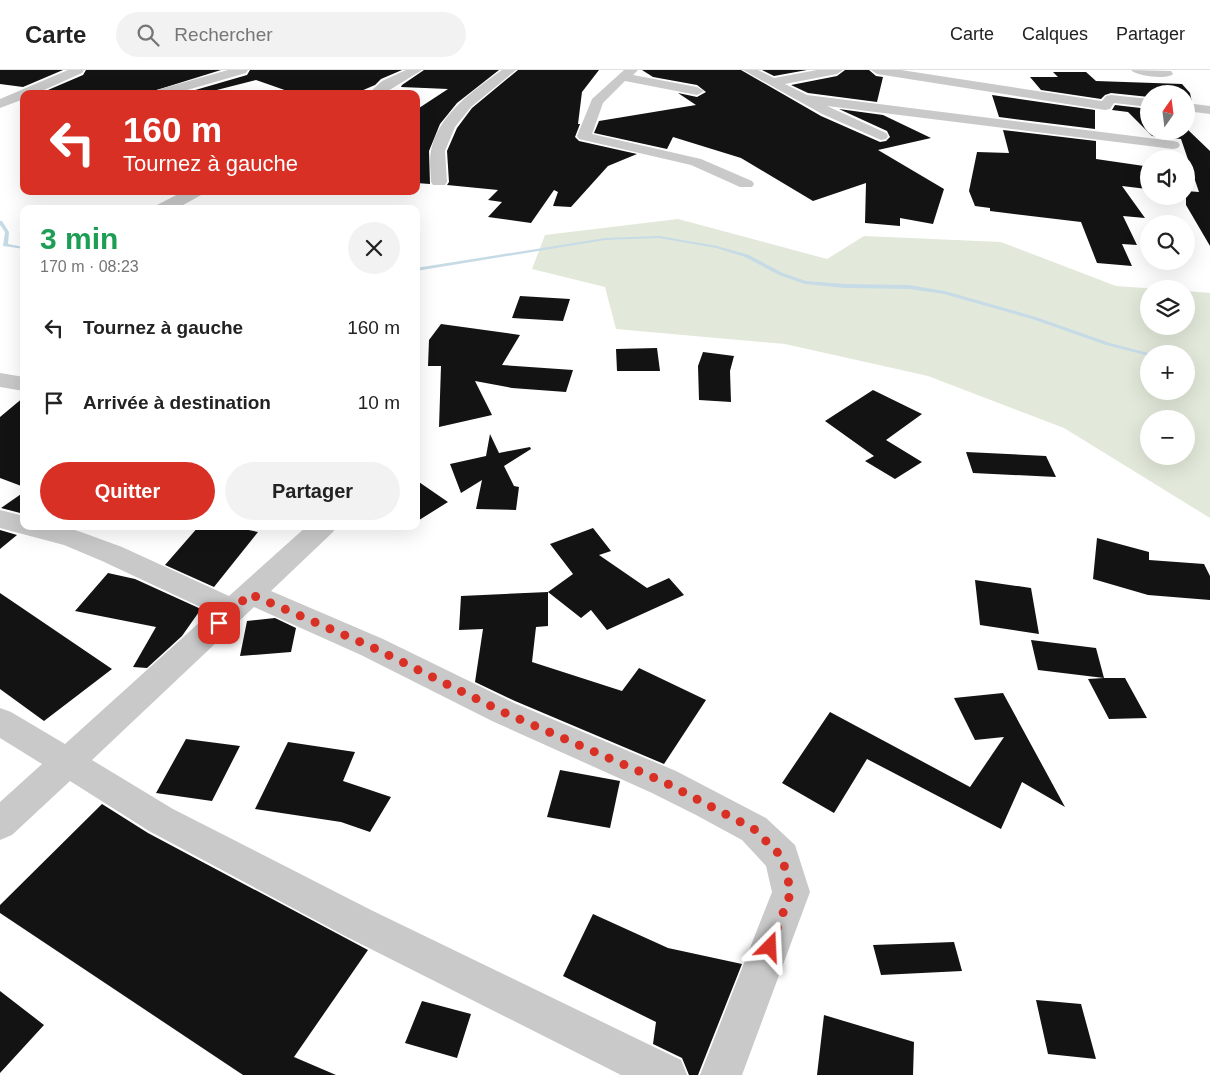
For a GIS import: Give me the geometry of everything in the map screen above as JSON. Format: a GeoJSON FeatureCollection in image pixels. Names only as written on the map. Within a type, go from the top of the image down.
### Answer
{"type":"FeatureCollection","features":[{"type":"Feature","properties":{"kind":"street"},"geometry":{"type":"LineString","coordinates":[[33,90],[78,70]]}},
{"type":"Feature","properties":{"kind":"street"},"geometry":{"type":"LineString","coordinates":[[172,90],[242,70]]}},
{"type":"Feature","properties":{"kind":"street"},"geometry":{"type":"LineString","coordinates":[[379,90],[387,84],[416,70]]}},
{"type":"Feature","properties":{"kind":"street"},"geometry":{"type":"LineString","coordinates":[[439,182],[438,152],[450,124],[476,97],[510,70]]}},
{"type":"Feature","properties":{"kind":"street"},"geometry":{"type":"LineString","coordinates":[[749,70],[881,136]]}},
{"type":"Feature","properties":{"kind":"street"},"geometry":{"type":"LineString","coordinates":[[774,82],[837,70]]}},
{"type":"Feature","properties":{"kind":"street"},"geometry":{"type":"LineString","coordinates":[[876,70],[1105,106]]}},
{"type":"Feature","properties":{"kind":"street"},"geometry":{"type":"LineString","coordinates":[[1137,70],[1167,74]]}},
{"type":"Feature","properties":{"kind":"street"},"geometry":{"type":"LineString","coordinates":[[697,91],[632,79],[627,73],[597,102],[584,136],[696,162],[746,184]]}},
{"type":"Feature","properties":{"kind":"street"},"geometry":{"type":"LineString","coordinates":[[0,104],[20,96]]}},
{"type":"Feature","properties":{"kind":"street"},"geometry":{"type":"LineString","coordinates":[[806,99],[1102,144],[1173,145]]}},
{"type":"Feature","properties":{"kind":"street"},"geometry":{"type":"LineString","coordinates":[[1102,144],[1105,106],[1111,99],[1140,102]]}},
{"type":"Feature","properties":{"kind":"street"},"geometry":{"type":"LineString","coordinates":[[1195,108],[1210,110]]}},
{"type":"Feature","properties":{"kind":"street"},"geometry":{"type":"LineString","coordinates":[[171,205],[189,195]]}},
{"type":"Feature","properties":{"kind":"street"},"geometry":{"type":"LineString","coordinates":[[0,380],[20,383]]}},
{"type":"Feature","properties":{"kind":"street"},"geometry":{"type":"LineString","coordinates":[[0,519],[20,525]]}},
{"type":"Feature","properties":{"kind":"street"},"geometry":{"type":"LineString","coordinates":[[41,530],[72,538],[241,602],[372,647],[503,712],[664,782],[754,829],[782,857],[791,892],[721,1075]]}},
{"type":"Feature","properties":{"kind":"street"},"geometry":{"type":"LineString","coordinates":[[0,824],[320,530]]}},
{"type":"Feature","properties":{"kind":"street"},"geometry":{"type":"LineString","coordinates":[[0,721],[161,820],[358,923],[666,1075]]}},
{"type":"Feature","properties":{"kind":"green space"},"geometry":{"type":"Polygon","coordinates":[[[678,219],[827,259],[864,236],[1001,242],[1116,286],[1140,288],[1140,335],[1195,335],[1195,292],[1210,293],[1210,518],[1064,428],[928,376],[785,344],[616,329],[605,287],[532,269],[545,235],[678,219]]]}},
{"type":"Feature","properties":{"kind":"building"},"geometry":{"type":"Polygon","coordinates":[[[0,70],[63,70],[23,87],[0,84],[0,70]]]}},
{"type":"Feature","properties":{"kind":"building"},"geometry":{"type":"Polygon","coordinates":[[[86,70],[221,70],[157,90],[48,90],[83,75],[86,70]]]}},
{"type":"Feature","properties":{"kind":"building"},"geometry":{"type":"Polygon","coordinates":[[[250,70],[402,70],[381,79],[375,85],[363,90],[285,90],[256,80],[217,90],[195,90],[247,75],[250,70]]]}},
{"type":"Feature","properties":{"kind":"building"},"geometry":{"type":"Polygon","coordinates":[[[424,70],[499,70],[457,103],[440,124],[429,151],[430,184],[420,183],[420,107],[448,89],[401,87],[424,70]]]}},
{"type":"Feature","properties":{"kind":"building"},"geometry":{"type":"Polygon","coordinates":[[[518,70],[599,70],[582,92],[578,124],[580,124],[575,137],[579,141],[637,154],[608,166],[571,207],[553,206],[558,192],[554,190],[531,223],[488,217],[502,202],[488,200],[498,190],[447,185],[449,182],[447,151],[457,128],[472,108],[518,70]]]}},
{"type":"Feature","properties":{"kind":"building"},"geometry":{"type":"Polygon","coordinates":[[[642,70],[741,70],[821,116],[880,142],[886,141],[890,137],[887,131],[839,109],[883,115],[931,138],[878,150],[944,189],[933,224],[900,218],[900,226],[865,223],[866,183],[813,201],[741,158],[673,137],[667,149],[594,133],[599,121],[696,105],[678,93],[697,97],[706,92],[697,85],[653,77],[642,70]]]}},
{"type":"Feature","properties":{"kind":"building"},"geometry":{"type":"Polygon","coordinates":[[[762,70],[807,70],[774,76],[762,70]]]}},
{"type":"Feature","properties":{"kind":"building"},"geometry":{"type":"Polygon","coordinates":[[[845,70],[869,70],[876,76],[883,77],[877,102],[808,93],[791,85],[837,76],[845,70]]]}},
{"type":"Feature","properties":{"kind":"building"},"geometry":{"type":"Polygon","coordinates":[[[1053,72],[1086,72],[1096,81],[1183,85],[1140,85],[1140,96],[1111,93],[1101,99],[1041,90],[1030,77],[1058,77],[1053,72]]]}},
{"type":"Feature","properties":{"kind":"building"},"geometry":{"type":"Polygon","coordinates":[[[992,95],[1095,110],[1095,129],[999,117],[992,95]]]}},
{"type":"Feature","properties":{"kind":"building"},"geometry":{"type":"Polygon","coordinates":[[[1115,105],[1140,108],[1140,124],[1128,112],[1112,110],[1115,105]]]}},
{"type":"Feature","properties":{"kind":"building"},"geometry":{"type":"Polygon","coordinates":[[[1003,130],[1096,141],[1096,159],[1140,165],[1140,188],[1122,186],[1143,215],[1140,215],[1140,218],[1123,216],[1137,245],[1122,244],[1132,266],[1097,263],[1081,222],[990,211],[990,208],[975,206],[969,191],[977,152],[1009,153],[1003,130]]]}},
{"type":"Feature","properties":{"kind":"building"},"geometry":{"type":"Polygon","coordinates":[[[1195,137],[1210,151],[1210,246],[1195,220],[1195,215],[1192,215],[1186,205],[1195,205],[1195,192],[1199,192],[1195,180],[1195,150],[1185,150],[1181,140],[1195,140],[1195,137]]]}},
{"type":"Feature","properties":{"kind":"building"},"geometry":{"type":"Polygon","coordinates":[[[520,296],[570,299],[563,321],[512,318],[520,296]]]}},
{"type":"Feature","properties":{"kind":"building"},"geometry":{"type":"Polygon","coordinates":[[[441,324],[520,335],[502,365],[573,370],[566,392],[512,388],[475,381],[492,415],[439,427],[441,366],[428,366],[429,340],[441,324]]]}},
{"type":"Feature","properties":{"kind":"building"},"geometry":{"type":"Polygon","coordinates":[[[657,348],[660,371],[617,371],[616,349],[657,348]]]}},
{"type":"Feature","properties":{"kind":"building"},"geometry":{"type":"Polygon","coordinates":[[[703,352],[734,356],[730,371],[731,402],[699,400],[698,366],[703,352]]]}},
{"type":"Feature","properties":{"kind":"building"},"geometry":{"type":"Polygon","coordinates":[[[873,390],[922,414],[886,440],[922,462],[895,479],[865,461],[874,456],[825,421],[873,390]]]}},
{"type":"Feature","properties":{"kind":"building"},"geometry":{"type":"Polygon","coordinates":[[[20,400],[20,486],[0,478],[0,417],[20,400]]]}},
{"type":"Feature","properties":{"kind":"building"},"geometry":{"type":"Polygon","coordinates":[[[490,434],[499,453],[530,447],[531,449],[504,466],[514,486],[519,487],[516,510],[476,509],[482,480],[461,493],[450,464],[486,456],[490,434]]]}},
{"type":"Feature","properties":{"kind":"building"},"geometry":{"type":"Polygon","coordinates":[[[966,452],[1046,456],[1056,477],[973,473],[966,452]]]}},
{"type":"Feature","properties":{"kind":"building"},"geometry":{"type":"Polygon","coordinates":[[[420,483],[448,502],[420,520],[420,483]]]}},
{"type":"Feature","properties":{"kind":"building"},"geometry":{"type":"Polygon","coordinates":[[[20,495],[20,513],[1,508],[20,495]]]}},
{"type":"Feature","properties":{"kind":"building"},"geometry":{"type":"Polygon","coordinates":[[[593,528],[611,551],[599,555],[647,588],[669,578],[684,595],[607,630],[591,610],[581,618],[548,592],[573,574],[550,544],[593,528]]]}},
{"type":"Feature","properties":{"kind":"building"},"geometry":{"type":"Polygon","coordinates":[[[0,530],[17,535],[0,549],[0,530]]]}},
{"type":"Feature","properties":{"kind":"building"},"geometry":{"type":"Polygon","coordinates":[[[196,530],[248,530],[258,532],[214,587],[165,565],[196,530]]]}},
{"type":"Feature","properties":{"kind":"building"},"geometry":{"type":"Polygon","coordinates":[[[1097,538],[1149,552],[1149,560],[1204,564],[1210,576],[1210,600],[1148,595],[1093,579],[1097,538]]]}},
{"type":"Feature","properties":{"kind":"building"},"geometry":{"type":"Polygon","coordinates":[[[108,573],[135,579],[201,609],[182,636],[147,668],[133,667],[156,627],[75,611],[108,573]]]}},
{"type":"Feature","properties":{"kind":"building"},"geometry":{"type":"Polygon","coordinates":[[[975,580],[1031,588],[1039,634],[980,625],[975,580]]]}},
{"type":"Feature","properties":{"kind":"building"},"geometry":{"type":"Polygon","coordinates":[[[548,592],[548,626],[536,627],[532,662],[622,691],[639,668],[706,700],[664,764],[515,701],[475,682],[483,629],[459,630],[461,596],[548,592]]]}},
{"type":"Feature","properties":{"kind":"building"},"geometry":{"type":"Polygon","coordinates":[[[0,593],[112,669],[44,721],[0,689],[0,593]]]}},
{"type":"Feature","properties":{"kind":"building"},"geometry":{"type":"Polygon","coordinates":[[[275,618],[296,628],[291,652],[240,656],[247,621],[275,618]]]}},
{"type":"Feature","properties":{"kind":"building"},"geometry":{"type":"Polygon","coordinates":[[[1031,640],[1096,648],[1104,678],[1038,670],[1031,640]]]}},
{"type":"Feature","properties":{"kind":"building"},"geometry":{"type":"Polygon","coordinates":[[[1125,678],[1147,718],[1109,719],[1088,679],[1125,678]]]}},
{"type":"Feature","properties":{"kind":"building"},"geometry":{"type":"Polygon","coordinates":[[[1003,693],[1065,807],[1022,782],[1001,829],[867,759],[834,813],[782,783],[830,712],[970,787],[1004,737],[975,740],[954,698],[1003,693]]]}},
{"type":"Feature","properties":{"kind":"building"},"geometry":{"type":"Polygon","coordinates":[[[186,739],[240,746],[212,801],[156,793],[186,739]]]}},
{"type":"Feature","properties":{"kind":"building"},"geometry":{"type":"Polygon","coordinates":[[[288,742],[355,752],[343,781],[391,797],[370,832],[341,822],[255,809],[288,742]]]}},
{"type":"Feature","properties":{"kind":"building"},"geometry":{"type":"Polygon","coordinates":[[[560,770],[620,781],[610,828],[547,817],[560,770]]]}},
{"type":"Feature","properties":{"kind":"building"},"geometry":{"type":"Polygon","coordinates":[[[102,804],[148,833],[368,950],[294,1057],[336,1075],[243,1075],[0,913],[0,905],[102,804]]]}},
{"type":"Feature","properties":{"kind":"building"},"geometry":{"type":"Polygon","coordinates":[[[593,914],[668,948],[742,964],[698,1075],[689,1075],[682,1058],[653,1044],[656,1022],[563,976],[593,914]]]}},
{"type":"Feature","properties":{"kind":"building"},"geometry":{"type":"Polygon","coordinates":[[[954,942],[962,971],[881,975],[873,945],[954,942]]]}},
{"type":"Feature","properties":{"kind":"building"},"geometry":{"type":"Polygon","coordinates":[[[0,991],[44,1025],[0,1073],[0,991]]]}},
{"type":"Feature","properties":{"kind":"building"},"geometry":{"type":"Polygon","coordinates":[[[1036,1000],[1081,1004],[1096,1059],[1048,1054],[1036,1000]]]}},
{"type":"Feature","properties":{"kind":"building"},"geometry":{"type":"Polygon","coordinates":[[[422,1001],[471,1014],[457,1058],[405,1043],[422,1001]]]}},
{"type":"Feature","properties":{"kind":"building"},"geometry":{"type":"Polygon","coordinates":[[[824,1015],[914,1042],[913,1075],[817,1075],[824,1015]]]}},
{"type":"Feature","properties":{"kind":"waterway"},"geometry":{"type":"LineString","coordinates":[[0,222],[7,232],[5,245],[20,247]]}},
{"type":"Feature","properties":{"kind":"waterway"},"geometry":{"type":"LineString","coordinates":[[420,269],[605,239],[659,237],[717,247],[747,256],[781,274],[805,282],[845,286],[909,287],[945,293],[1034,318],[1108,344],[1140,352]]}},
{"type":"Feature","properties":{"kind":"route"},"geometry":{"type":"LineString","coordinates":[[219,623],[250,594],[372,647],[503,712],[664,782],[754,829],[782,857],[791,892],[770,947]]}}]}
